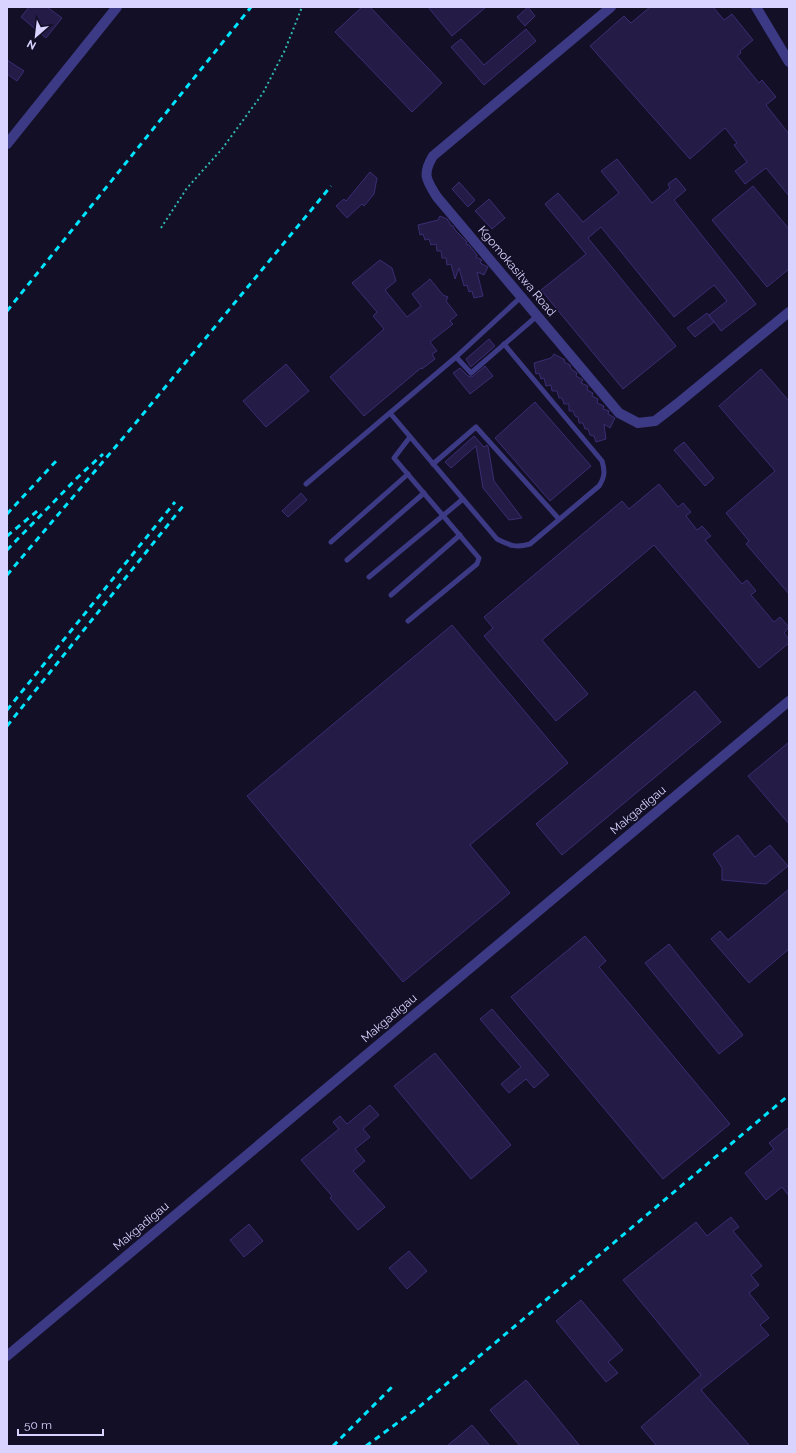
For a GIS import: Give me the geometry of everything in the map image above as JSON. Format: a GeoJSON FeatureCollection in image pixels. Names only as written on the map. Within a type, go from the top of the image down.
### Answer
{"type":"FeatureCollection","features":[{"type":"Feature","properties":{"kind":"street"},"geometry":{"type":"LineString","coordinates":[[7,144],[117,7]]}},
{"type":"Feature","properties":{"kind":"street","name":"Kgomokasitwa Road"},"geometry":{"type":"LineString","coordinates":[[612,7],[433,156],[428,164],[426,175],[430,186],[437,197],[619,413],[638,423],[655,421],[789,312]]}},
{"type":"Feature","properties":{"kind":"street"},"geometry":{"type":"LineString","coordinates":[[756,7],[788,56]]}},
{"type":"Feature","properties":{"kind":"street","name":"Makgadigau"},"geometry":{"type":"LineString","coordinates":[[7,1356],[789,701]]}},
{"type":"Feature","properties":{"kind":"lane"},"geometry":{"type":"LineString","coordinates":[[306,484],[456,357],[521,297]]}},
{"type":"Feature","properties":{"kind":"lane"},"geometry":{"type":"LineString","coordinates":[[456,357],[470,373],[537,316]]}},
{"type":"Feature","properties":{"kind":"lane"},"geometry":{"type":"LineString","coordinates":[[390,413],[498,539],[513,546],[530,544],[599,486],[603,480],[605,470],[602,461],[504,344]]}},
{"type":"Feature","properties":{"kind":"lane"},"geometry":{"type":"LineString","coordinates":[[434,464],[476,427],[559,519]]}},
{"type":"Feature","properties":{"kind":"lane"},"geometry":{"type":"LineString","coordinates":[[408,621],[477,564],[479,558],[394,458],[410,437]]}},
{"type":"Feature","properties":{"kind":"lane"},"geometry":{"type":"LineString","coordinates":[[331,542],[408,474]]}},
{"type":"Feature","properties":{"kind":"lane"},"geometry":{"type":"LineString","coordinates":[[347,560],[424,493]]}},
{"type":"Feature","properties":{"kind":"lane"},"geometry":{"type":"LineString","coordinates":[[369,577],[463,498]]}},
{"type":"Feature","properties":{"kind":"lane"},"geometry":{"type":"LineString","coordinates":[[391,595],[460,535]]}},
{"type":"Feature","properties":{"kind":"path"},"geometry":{"type":"LineString","coordinates":[[161,228],[187,188],[222,149],[263,93],[285,50],[302,7]]}},
{"type":"Feature","properties":{"kind":"building"},"geometry":{"type":"Polygon","coordinates":[[[29,7],[47,7],[62,18],[46,38],[21,17],[29,7]]]}},
{"type":"Feature","properties":{"kind":"building"},"geometry":{"type":"Polygon","coordinates":[[[362,7],[370,7],[442,83],[412,112],[335,32],[362,7]]]}},
{"type":"Feature","properties":{"kind":"building"},"geometry":{"type":"Polygon","coordinates":[[[428,7],[486,7],[452,36],[428,7]]]}},
{"type":"Feature","properties":{"kind":"building"},"geometry":{"type":"Polygon","coordinates":[[[528,7],[535,16],[525,26],[517,17],[528,7]]]}},
{"type":"Feature","properties":{"kind":"building"},"geometry":{"type":"Polygon","coordinates":[[[650,7],[713,7],[724,20],[732,14],[753,40],[740,51],[741,53],[737,56],[759,83],[762,80],[776,97],[766,105],[789,134],[789,196],[766,168],[745,184],[735,171],[747,162],[734,145],[737,143],[725,128],[690,159],[590,46],[624,16],[631,23],[650,7]]]}},
{"type":"Feature","properties":{"kind":"building"},"geometry":{"type":"Polygon","coordinates":[[[526,29],[536,41],[484,85],[451,47],[461,39],[484,65],[526,29]]]}},
{"type":"Feature","properties":{"kind":"building"},"geometry":{"type":"Polygon","coordinates":[[[7,60],[24,71],[17,81],[7,74],[7,60]]]}},
{"type":"Feature","properties":{"kind":"building"},"geometry":{"type":"Polygon","coordinates":[[[617,159],[652,203],[670,188],[668,184],[676,178],[686,190],[674,200],[756,304],[721,331],[709,315],[727,301],[714,285],[674,317],[601,227],[588,238],[676,346],[623,389],[541,290],[586,254],[545,204],[558,193],[583,222],[619,193],[601,171],[617,159]]]}},
{"type":"Feature","properties":{"kind":"building"},"geometry":{"type":"Polygon","coordinates":[[[370,172],[377,178],[374,194],[364,206],[362,204],[347,218],[336,206],[344,199],[346,201],[370,172]]]}},
{"type":"Feature","properties":{"kind":"building"},"geometry":{"type":"Polygon","coordinates":[[[459,182],[475,200],[468,207],[452,189],[459,182]]]}},
{"type":"Feature","properties":{"kind":"building"},"geometry":{"type":"Polygon","coordinates":[[[753,186],[789,229],[789,269],[767,287],[712,220],[753,186]]]}},
{"type":"Feature","properties":{"kind":"building"},"geometry":{"type":"Polygon","coordinates":[[[489,199],[505,218],[492,229],[475,211],[489,199]]]}},
{"type":"Feature","properties":{"kind":"building"},"geometry":{"type":"Polygon","coordinates":[[[440,216],[447,219],[450,225],[453,226],[467,242],[466,244],[469,245],[477,255],[476,257],[482,260],[480,263],[488,267],[484,275],[477,272],[483,296],[474,298],[472,291],[469,292],[467,285],[464,286],[459,268],[455,279],[451,264],[447,265],[446,258],[442,258],[441,251],[437,251],[436,244],[431,245],[429,239],[425,240],[423,234],[420,235],[418,225],[438,220],[440,216]]]}},
{"type":"Feature","properties":{"kind":"building"},"geometry":{"type":"Polygon","coordinates":[[[380,260],[392,268],[396,281],[385,290],[407,317],[421,306],[412,294],[430,279],[443,295],[448,297],[446,301],[457,315],[450,321],[453,324],[430,342],[437,351],[432,354],[435,359],[422,369],[421,368],[364,416],[330,377],[384,329],[373,316],[377,312],[352,283],[380,260]]]}},
{"type":"Feature","properties":{"kind":"building"},"geometry":{"type":"Polygon","coordinates":[[[707,313],[714,322],[695,337],[687,328],[707,313]]]}},
{"type":"Feature","properties":{"kind":"building"},"geometry":{"type":"Polygon","coordinates":[[[489,339],[495,346],[471,367],[466,359],[489,339]]]}},
{"type":"Feature","properties":{"kind":"building"},"geometry":{"type":"Polygon","coordinates":[[[554,354],[565,360],[564,362],[570,365],[571,369],[577,373],[576,376],[583,380],[581,383],[588,386],[587,390],[593,393],[592,396],[598,399],[597,403],[604,406],[603,409],[609,411],[608,414],[615,418],[610,428],[604,424],[606,439],[596,442],[594,436],[590,435],[588,429],[585,429],[583,423],[579,423],[578,417],[575,416],[573,411],[569,411],[569,404],[564,404],[562,398],[559,398],[557,391],[552,391],[551,385],[546,386],[544,378],[541,379],[539,373],[536,374],[534,363],[551,358],[554,354]]]}},
{"type":"Feature","properties":{"kind":"building"},"geometry":{"type":"Polygon","coordinates":[[[286,364],[309,391],[266,427],[243,401],[286,364]]]}},
{"type":"Feature","properties":{"kind":"building"},"geometry":{"type":"Polygon","coordinates":[[[485,366],[493,376],[470,394],[453,373],[460,368],[468,376],[472,377],[485,366]]]}},
{"type":"Feature","properties":{"kind":"building"},"geometry":{"type":"Polygon","coordinates":[[[761,369],[789,401],[789,594],[746,544],[749,541],[726,513],[775,471],[719,406],[761,369]]]}},
{"type":"Feature","properties":{"kind":"building"},"geometry":{"type":"Polygon","coordinates":[[[535,402],[591,466],[550,501],[495,438],[535,402]]]}},
{"type":"Feature","properties":{"kind":"building"},"geometry":{"type":"Polygon","coordinates":[[[474,436],[484,447],[487,445],[488,446],[494,481],[522,518],[509,520],[483,488],[476,446],[451,468],[445,462],[474,436]]]}},
{"type":"Feature","properties":{"kind":"building"},"geometry":{"type":"Polygon","coordinates":[[[684,442],[714,478],[705,486],[674,450],[684,442]]]}},
{"type":"Feature","properties":{"kind":"building"},"geometry":{"type":"Polygon","coordinates":[[[659,484],[678,507],[683,503],[691,512],[686,516],[697,530],[702,526],[711,536],[705,540],[742,584],[747,580],[756,591],[751,595],[774,622],[780,617],[789,627],[784,633],[789,639],[789,643],[759,668],[654,545],[542,640],[588,694],[556,721],[484,636],[493,628],[484,617],[622,501],[629,509],[659,484]]]}},
{"type":"Feature","properties":{"kind":"building"},"geometry":{"type":"Polygon","coordinates":[[[301,493],[307,500],[288,517],[282,511],[301,493]]]}},
{"type":"Feature","properties":{"kind":"building"},"geometry":{"type":"Polygon","coordinates":[[[452,625],[568,763],[470,845],[510,893],[403,982],[247,796],[452,625]]]}},
{"type":"Feature","properties":{"kind":"building"},"geometry":{"type":"Polygon","coordinates":[[[695,691],[721,722],[562,855],[536,824],[695,691]]]}},
{"type":"Feature","properties":{"kind":"building"},"geometry":{"type":"Polygon","coordinates":[[[789,742],[789,824],[748,776],[789,742]]]}},
{"type":"Feature","properties":{"kind":"building"},"geometry":{"type":"Polygon","coordinates":[[[738,835],[755,857],[770,845],[788,866],[766,884],[722,880],[722,868],[713,854],[738,835]]]}},
{"type":"Feature","properties":{"kind":"building"},"geometry":{"type":"Polygon","coordinates":[[[789,889],[789,949],[749,983],[711,939],[720,931],[728,940],[789,889]]]}},
{"type":"Feature","properties":{"kind":"building"},"geometry":{"type":"Polygon","coordinates":[[[585,936],[606,961],[599,967],[730,1124],[663,1179],[511,997],[585,936]]]}},
{"type":"Feature","properties":{"kind":"building"},"geometry":{"type":"Polygon","coordinates":[[[669,944],[743,1035],[719,1054],[645,963],[669,944]]]}},
{"type":"Feature","properties":{"kind":"building"},"geometry":{"type":"Polygon","coordinates":[[[492,1009],[549,1075],[534,1088],[526,1079],[509,1093],[501,1084],[521,1067],[480,1019],[492,1009]]]}},
{"type":"Feature","properties":{"kind":"building"},"geometry":{"type":"Polygon","coordinates":[[[435,1053],[511,1145],[471,1179],[394,1086],[435,1053]]]}},
{"type":"Feature","properties":{"kind":"building"},"geometry":{"type":"Polygon","coordinates":[[[370,1105],[379,1115],[363,1129],[370,1137],[355,1149],[365,1161],[353,1171],[385,1207],[358,1230],[330,1198],[332,1196],[301,1160],[339,1129],[333,1122],[340,1116],[347,1124],[370,1105]]]}},
{"type":"Feature","properties":{"kind":"building"},"geometry":{"type":"Polygon","coordinates":[[[789,1127],[789,1196],[782,1187],[766,1200],[745,1173],[774,1149],[769,1143],[789,1127]]]}},
{"type":"Feature","properties":{"kind":"building"},"geometry":{"type":"Polygon","coordinates":[[[731,1217],[739,1227],[733,1231],[762,1266],[751,1275],[759,1285],[749,1293],[769,1318],[760,1325],[769,1335],[701,1390],[750,1446],[657,1446],[641,1427],[701,1375],[623,1280],[696,1222],[707,1236],[731,1217]]]}},
{"type":"Feature","properties":{"kind":"building"},"geometry":{"type":"Polygon","coordinates":[[[249,1224],[263,1241],[244,1257],[230,1240],[249,1224]]]}},
{"type":"Feature","properties":{"kind":"building"},"geometry":{"type":"Polygon","coordinates":[[[409,1251],[427,1271],[407,1289],[389,1268],[409,1251]]]}},
{"type":"Feature","properties":{"kind":"building"},"geometry":{"type":"Polygon","coordinates":[[[581,1300],[623,1350],[608,1362],[618,1373],[606,1382],[556,1321],[581,1300]]]}},
{"type":"Feature","properties":{"kind":"building"},"geometry":{"type":"Polygon","coordinates":[[[526,1380],[580,1446],[520,1446],[490,1410],[526,1380]]]}},
{"type":"Feature","properties":{"kind":"building"},"geometry":{"type":"Polygon","coordinates":[[[472,1425],[490,1446],[447,1446],[472,1425]]]}},
{"type":"Feature","properties":{"kind":"railway"},"geometry":{"type":"LineString","coordinates":[[7,311],[251,7]]}},
{"type":"Feature","properties":{"kind":"railway"},"geometry":{"type":"LineString","coordinates":[[7,575],[134,425],[331,186]]}},
{"type":"Feature","properties":{"kind":"railway"},"geometry":{"type":"LineString","coordinates":[[7,550],[78,477],[103,454]]}},
{"type":"Feature","properties":{"kind":"railway"},"geometry":{"type":"LineString","coordinates":[[7,514],[58,459]]}},
{"type":"Feature","properties":{"kind":"railway"},"geometry":{"type":"LineString","coordinates":[[7,710],[175,502]]}},
{"type":"Feature","properties":{"kind":"railway"},"geometry":{"type":"LineString","coordinates":[[7,726],[183,506]]}},
{"type":"Feature","properties":{"kind":"railway"},"geometry":{"type":"LineString","coordinates":[[7,536],[41,508]]}},
{"type":"Feature","properties":{"kind":"railway"},"geometry":{"type":"LineString","coordinates":[[366,1446],[419,1407],[789,1095]]}},
{"type":"Feature","properties":{"kind":"railway"},"geometry":{"type":"LineString","coordinates":[[333,1446],[395,1384]]}}]}
